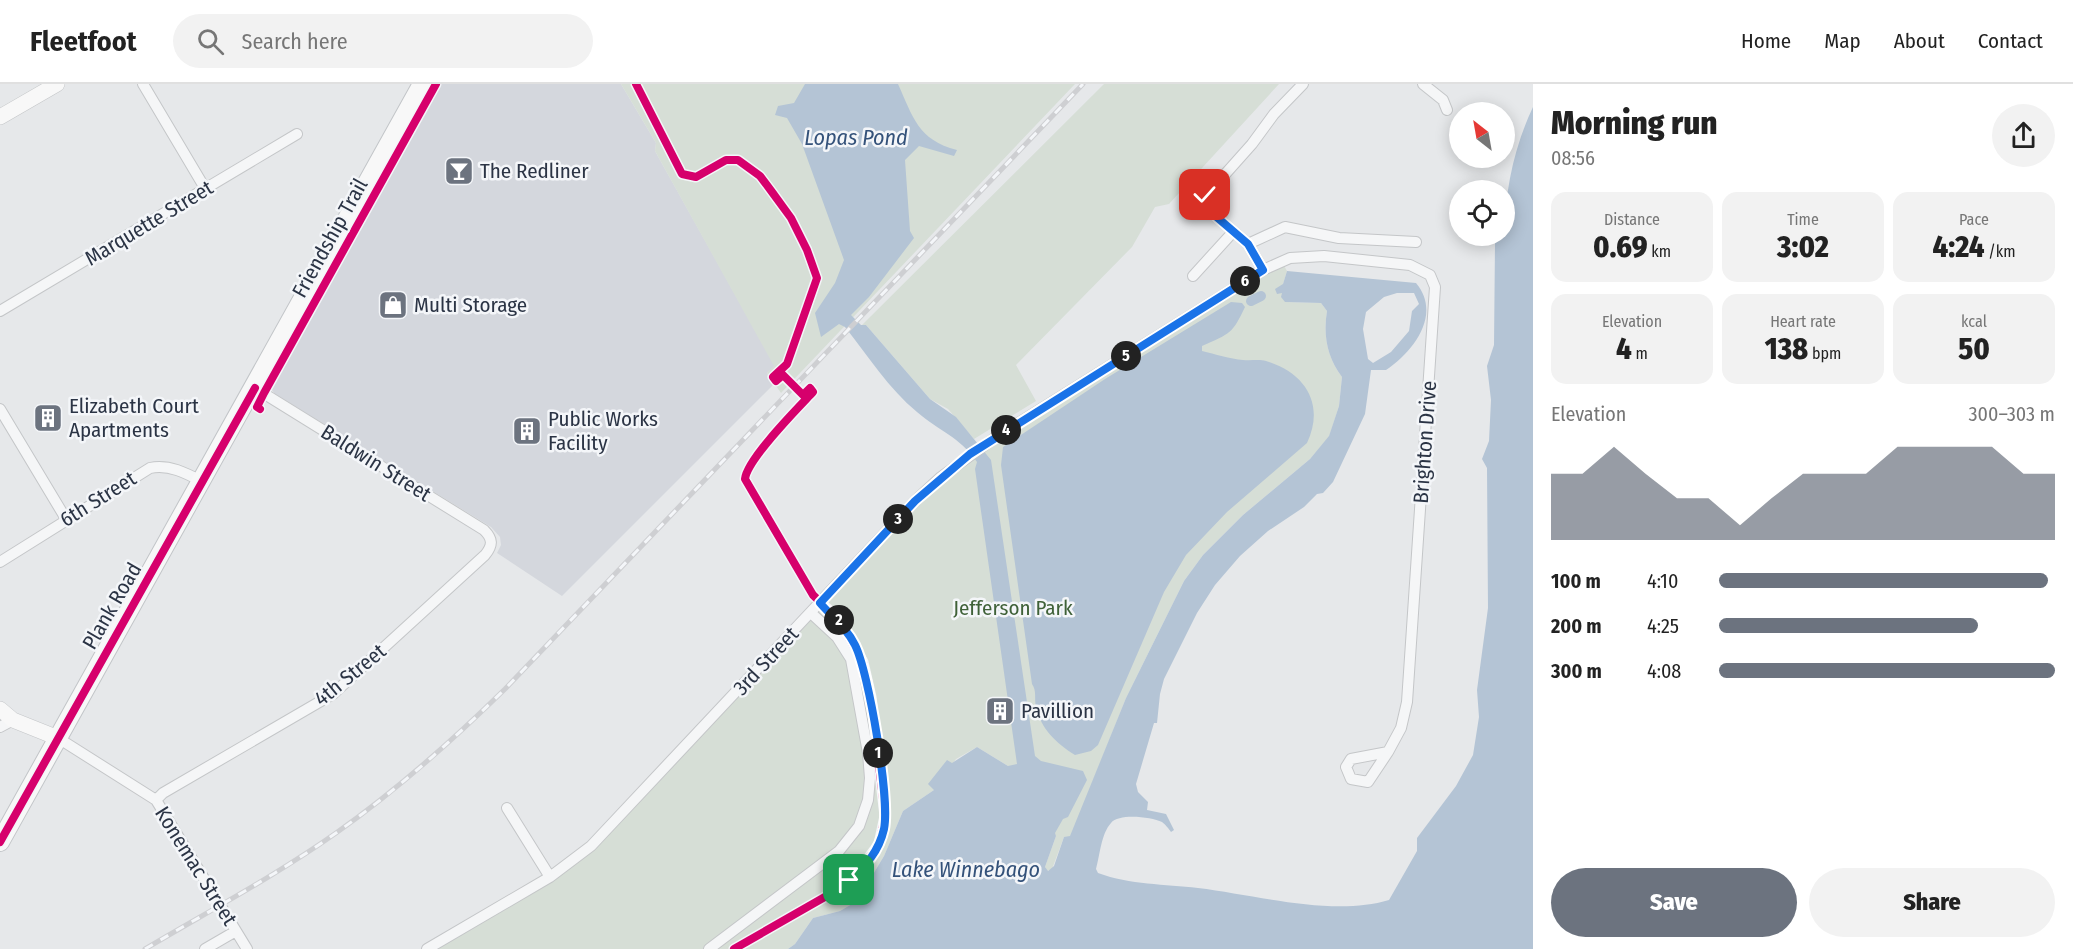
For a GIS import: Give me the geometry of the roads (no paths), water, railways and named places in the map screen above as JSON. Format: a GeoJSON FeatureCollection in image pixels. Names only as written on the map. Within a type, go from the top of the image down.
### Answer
{"type":"FeatureCollection","features":[{"type":"Feature","properties":{"kind":"main road","name":"Plank Road"},"geometry":{"type":"LineString","coordinates":[[0,842],[203,482],[423,84]]}},
{"type":"Feature","properties":{"kind":"street"},"geometry":{"type":"LineString","coordinates":[[1,114],[57,84]]}},
{"type":"Feature","properties":{"kind":"street"},"geometry":{"type":"LineString","coordinates":[[143,84],[206,190]]}},
{"type":"Feature","properties":{"kind":"street"},"geometry":{"type":"LineString","coordinates":[[1263,270],[1248,244],[1205,207],[1203,199],[1252,144],[1274,114],[1303,84]]}},
{"type":"Feature","properties":{"kind":"street"},"geometry":{"type":"LineString","coordinates":[[1423,84],[1443,100],[1447,110]]}},
{"type":"Feature","properties":{"kind":"street","name":"Marquette Street"},"geometry":{"type":"LineString","coordinates":[[0,311],[297,134]]}},
{"type":"Feature","properties":{"kind":"street"},"geometry":{"type":"LineString","coordinates":[[1248,244],[1285,227],[1339,238],[1416,242]]}},
{"type":"Feature","properties":{"kind":"street"},"geometry":{"type":"LineString","coordinates":[[1193,276],[1233,232]]}},
{"type":"Feature","properties":{"kind":"street","name":"Brighton Drive"},"geometry":{"type":"LineString","coordinates":[[1288,259],[1324,256],[1410,265],[1430,275],[1435,287],[1407,702],[1401,728],[1388,752]]}},
{"type":"Feature","properties":{"kind":"street","name":"3rd Street"},"geometry":{"type":"LineString","coordinates":[[427,949],[550,877],[581,856],[614,824],[915,501],[970,454],[1263,270],[1288,259]]}},
{"type":"Feature","properties":{"kind":"street","name":"Baldwin Street"},"geometry":{"type":"LineString","coordinates":[[255,388],[484,530],[492,541]]}},
{"type":"Feature","properties":{"kind":"street"},"geometry":{"type":"LineString","coordinates":[[0,409],[66,519]]}},
{"type":"Feature","properties":{"kind":"street","name":"6th Street"},"geometry":{"type":"LineString","coordinates":[[0,562],[150,468],[159,466],[176,470],[203,482]]}},
{"type":"Feature","properties":{"kind":"street","name":"4th Street"},"geometry":{"type":"LineString","coordinates":[[156,800],[163,793],[333,694],[485,555],[492,541]]}},
{"type":"Feature","properties":{"kind":"street"},"geometry":{"type":"LineString","coordinates":[[709,949],[839,851],[859,826],[868,800],[870,778],[868,753],[851,659],[837,637],[811,614]]}},
{"type":"Feature","properties":{"kind":"street","name":"Konemac Street"},"geometry":{"type":"LineString","coordinates":[[0,709],[6,723],[58,738],[156,800],[247,949]]}},
{"type":"Feature","properties":{"kind":"street"},"geometry":{"type":"LineString","coordinates":[[507,808],[550,877]]}},
{"type":"Feature","properties":{"kind":"street"},"geometry":{"type":"LineString","coordinates":[[205,949],[236,931]]}},
{"type":"Feature","properties":{"kind":"water","name":"Lake Winnebago"},"geometry":{"type":"Polygon","coordinates":[[[805,84],[898,84],[918,126],[933,140],[957,150],[954,156],[919,146],[905,160],[910,231],[914,238],[869,297],[851,315],[861,325],[866,325],[930,399],[956,417],[991,460],[1035,756],[1041,761],[1083,771],[1087,780],[1068,817],[1063,819],[1055,833],[1056,836],[1045,867],[1048,871],[1054,866],[1064,837],[1070,836],[1126,698],[1184,581],[1203,555],[1243,515],[1310,459],[1329,436],[1339,406],[1342,377],[1327,346],[1327,311],[1321,303],[1285,302],[1281,297],[1282,293],[1277,294],[1275,289],[1283,284],[1287,271],[1416,283],[1423,295],[1426,307],[1421,331],[1406,353],[1386,370],[1371,370],[1365,414],[1333,482],[1323,493],[1317,494],[1304,507],[1268,531],[1240,556],[1215,585],[1197,613],[1164,679],[1157,723],[1154,723],[1136,784],[1138,792],[1148,802],[1147,810],[1166,814],[1174,830],[1171,832],[1162,822],[1151,819],[1128,817],[1115,820],[1105,833],[1096,869],[1098,873],[1110,877],[1135,882],[1198,888],[1319,906],[1367,905],[1389,900],[1417,851],[1417,838],[1456,786],[1473,755],[1479,717],[1477,690],[1488,608],[1487,468],[1482,459],[1489,441],[1491,400],[1487,366],[1494,345],[1495,246],[1515,246],[1515,180],[1510,180],[1526,122],[1533,107],[1533,949],[788,949],[795,944],[813,918],[840,911],[857,901],[884,856],[903,811],[934,790],[928,784],[947,760],[952,763],[977,747],[1008,766],[1017,764],[975,469],[977,462],[963,446],[925,419],[897,393],[845,327],[839,324],[821,337],[815,313],[835,283],[844,260],[802,144],[787,118],[775,115],[778,106],[794,103],[805,84]],[[1397,293],[1384,297],[1366,312],[1363,329],[1368,359],[1373,363],[1391,352],[1409,331],[1412,311],[1419,304],[1414,293],[1397,293]]]}},
{"type":"Feature","properties":{"kind":"water"},"geometry":{"type":"Polygon","coordinates":[[[1231,302],[1242,303],[1245,307],[1237,323],[1230,332],[1202,346],[1202,351],[1228,358],[1266,361],[1292,374],[1308,392],[1314,416],[1312,429],[1307,443],[1227,512],[1186,555],[1164,592],[1098,745],[1091,751],[1075,755],[1050,735],[1036,707],[1001,465],[1003,447],[1105,379],[1231,302]]]}},
{"type":"Feature","properties":{"kind":"waterway"},"geometry":{"type":"LineString","coordinates":[[1251,301],[1261,296]]}},
{"type":"Feature","properties":{"kind":"railway"},"geometry":{"type":"LineString","coordinates":[[145,949],[313,849],[359,817],[465,727],[505,689],[1083,84]]}},
{"type":"Feature","properties":{"kind":"place","name":"The Redliner"},"geometry":{"type":"Point","coordinates":[459,171]}},
{"type":"Feature","properties":{"kind":"place","name":"Multi Storage"},"geometry":{"type":"Point","coordinates":[393,305]}},
{"type":"Feature","properties":{"kind":"place","name":"Elizabeth Court Apartments"},"geometry":{"type":"Point","coordinates":[48,418]}},
{"type":"Feature","properties":{"kind":"place","name":"Public Works Facility"},"geometry":{"type":"Point","coordinates":[527,431]}},
{"type":"Feature","properties":{"kind":"place","name":"Pavillion"},"geometry":{"type":"Point","coordinates":[1000,711]}},
{"type":"Feature","properties":{"kind":"water label","name":"Lopas Pond"},"geometry":{"type":"Point","coordinates":[856,137]}},
{"type":"Feature","properties":{"kind":"park label","name":"Jefferson Park"},"geometry":{"type":"Point","coordinates":[1013,608]}}]}
